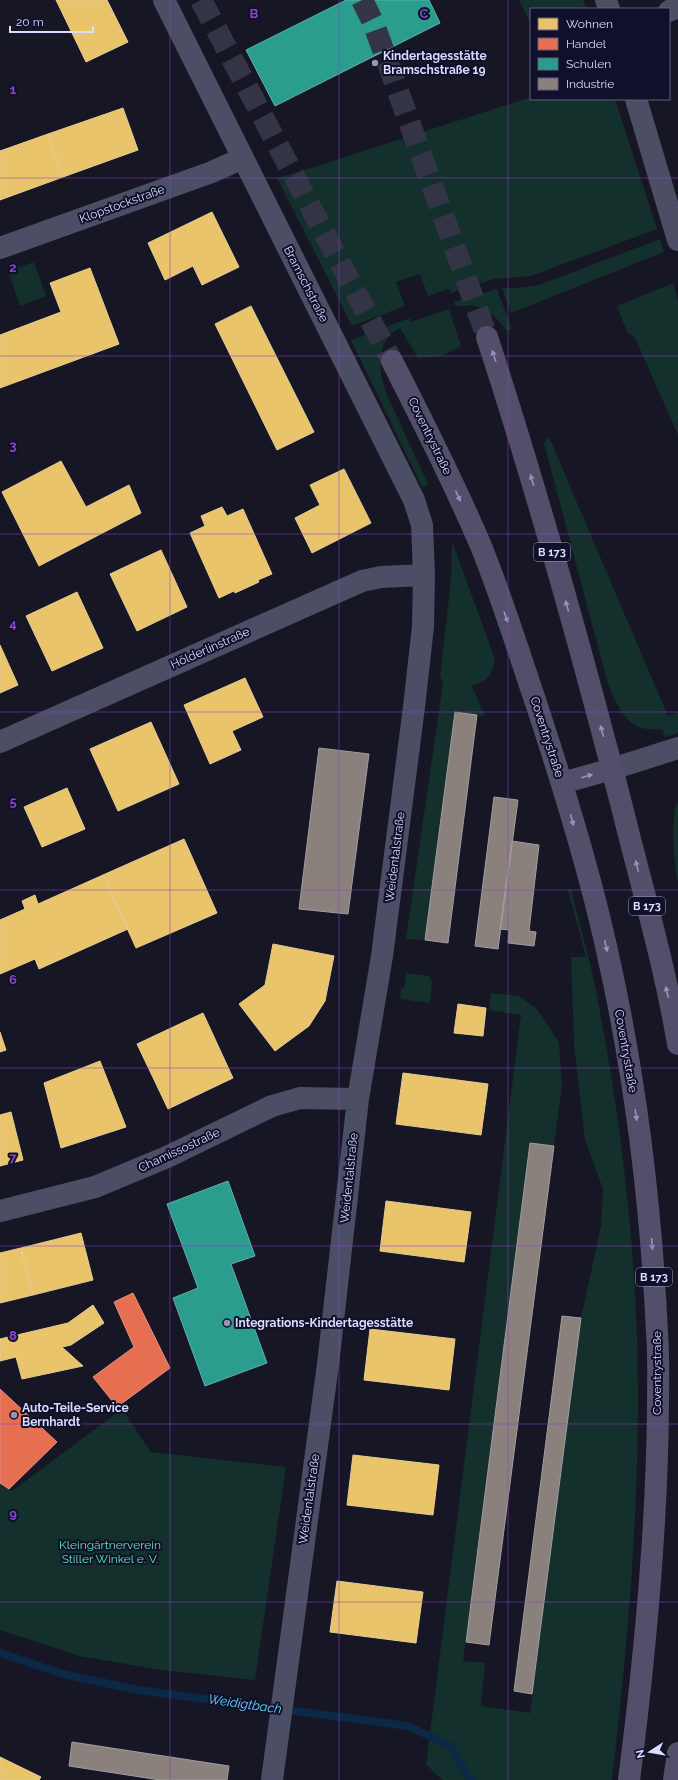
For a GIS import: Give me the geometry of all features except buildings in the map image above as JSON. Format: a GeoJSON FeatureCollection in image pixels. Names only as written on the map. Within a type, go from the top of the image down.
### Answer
{"type":"FeatureCollection","features":[{"type":"Feature","properties":{"kind":"main road","name":"B 173"},"geometry":{"type":"LineString","coordinates":[[487,337],[522,446],[612,768],[658,952],[678,1044]]}},
{"type":"Feature","properties":{"kind":"main road","name":"Coventrystraße"},"geometry":{"type":"LineString","coordinates":[[392,361],[438,450],[482,549],[519,651],[562,783],[606,945],[624,1033],[638,1124],[651,1227],[658,1336],[658,1458],[652,1567],[642,1674],[629,1780]]}},
{"type":"Feature","properties":{"kind":"main road"},"geometry":{"type":"LineString","coordinates":[[562,783],[612,768]]}},
{"type":"Feature","properties":{"kind":"main road"},"geometry":{"type":"LineString","coordinates":[[674,1780],[678,1752]]}},
{"type":"Feature","properties":{"kind":"street","name":"Bramschstraße"},"geometry":{"type":"LineString","coordinates":[[164,0],[414,500],[422,525],[424,575]]}},
{"type":"Feature","properties":{"kind":"street"},"geometry":{"type":"LineString","coordinates":[[636,100],[678,240]]}},
{"type":"Feature","properties":{"kind":"street","name":"Klopstockstraße"},"geometry":{"type":"LineString","coordinates":[[0,248],[212,172],[243,158]]}},
{"type":"Feature","properties":{"kind":"street","name":"Hölderlinstraße"},"geometry":{"type":"LineString","coordinates":[[0,742],[362,581],[381,576],[424,575]]}},
{"type":"Feature","properties":{"kind":"street","name":"Weidentalstraße"},"geometry":{"type":"LineString","coordinates":[[272,1780],[284,1681],[328,1364],[358,1099],[382,956],[414,707],[423,626],[424,575]]}},
{"type":"Feature","properties":{"kind":"street"},"geometry":{"type":"LineString","coordinates":[[612,768],[678,748]]}},
{"type":"Feature","properties":{"kind":"street","name":"Chamissostraße"},"geometry":{"type":"LineString","coordinates":[[0,1211],[95,1187],[166,1157],[272,1106],[300,1098],[358,1099]]}},
{"type":"Feature","properties":{"kind":"green space"},"geometry":{"type":"Polygon","coordinates":[[[519,0],[583,0],[586,8],[530,8],[530,23],[519,0]]]}},
{"type":"Feature","properties":{"kind":"green space"},"geometry":{"type":"Polygon","coordinates":[[[530,97],[530,100],[615,100],[657,229],[531,276],[493,279],[451,293],[449,289],[428,296],[420,274],[396,282],[405,306],[352,326],[277,178],[530,97]]]}},
{"type":"Feature","properties":{"kind":"green space"},"geometry":{"type":"Polygon","coordinates":[[[660,239],[664,252],[511,313],[502,288],[517,288],[539,285],[660,239]]]}},
{"type":"Feature","properties":{"kind":"green space"},"geometry":{"type":"Polygon","coordinates":[[[34,262],[46,296],[20,306],[8,271],[34,262]]]}},
{"type":"Feature","properties":{"kind":"green space"},"geometry":{"type":"Polygon","coordinates":[[[673,283],[678,302],[678,435],[635,338],[627,332],[617,306],[673,283]]]}},
{"type":"Feature","properties":{"kind":"green space"},"geometry":{"type":"Polygon","coordinates":[[[497,289],[512,329],[507,331],[497,319],[485,310],[472,306],[456,307],[454,302],[497,289]]]}},
{"type":"Feature","properties":{"kind":"green space"},"geometry":{"type":"Polygon","coordinates":[[[449,309],[461,346],[441,356],[418,358],[400,328],[389,335],[383,346],[380,359],[381,375],[386,393],[428,484],[422,487],[351,340],[410,318],[411,322],[449,309]]]}},
{"type":"Feature","properties":{"kind":"green space"},"geometry":{"type":"Polygon","coordinates":[[[549,437],[668,716],[678,712],[678,733],[665,737],[662,729],[640,727],[625,716],[614,698],[606,677],[544,443],[549,437]]]}},
{"type":"Feature","properties":{"kind":"green space"},"geometry":{"type":"Polygon","coordinates":[[[452,541],[495,659],[492,670],[486,680],[472,686],[485,716],[455,712],[425,940],[406,939],[443,683],[440,676],[451,580],[452,541]]]}},
{"type":"Feature","properties":{"kind":"green space"},"geometry":{"type":"Polygon","coordinates":[[[678,802],[678,882],[675,865],[673,829],[678,802]]]}},
{"type":"Feature","properties":{"kind":"green space"},"geometry":{"type":"Polygon","coordinates":[[[571,889],[597,996],[609,1059],[623,1155],[635,1301],[638,1397],[634,1541],[627,1637],[612,1780],[443,1780],[426,1765],[521,1015],[489,1010],[491,993],[519,996],[537,1009],[559,1042],[562,1085],[554,1146],[530,1144],[463,1661],[485,1663],[481,1706],[530,1713],[581,1318],[601,1226],[603,1189],[585,1140],[574,1044],[571,957],[586,957],[568,890],[571,889]]]}},
{"type":"Feature","properties":{"kind":"green space"},"geometry":{"type":"Polygon","coordinates":[[[406,973],[429,976],[432,982],[430,1003],[400,999],[401,988],[404,988],[406,973]]]}},
{"type":"Feature","properties":{"kind":"green space","name":"Kleingärtnerverein Stiller Winkel e. V."},"geometry":{"type":"Polygon","coordinates":[[[122,1409],[151,1452],[286,1467],[255,1680],[161,1670],[79,1656],[0,1630],[0,1483],[12,1491],[122,1409]]]}},
{"type":"Feature","properties":{"kind":"waterway","name":"Weidigtbach"},"geometry":{"type":"LineString","coordinates":[[0,1653],[63,1674],[138,1690],[408,1726],[450,1746],[471,1780]]}},
{"type":"Feature","properties":{"kind":"tunnel"},"geometry":{"type":"LineString","coordinates":[[201,0],[392,361]]}},
{"type":"Feature","properties":{"kind":"tunnel"},"geometry":{"type":"LineString","coordinates":[[362,0],[373,22],[487,337]]}},
{"type":"Feature","properties":{"kind":"place","name":"Kindertagesstätte Bramschstraße 19"},"geometry":{"type":"Point","coordinates":[375,63]}},
{"type":"Feature","properties":{"kind":"place","name":"Integrations-Kindertagesstätte"},"geometry":{"type":"Point","coordinates":[227,1323]}},
{"type":"Feature","properties":{"kind":"place","name":"Auto-Teile-Service Bernhardt"},"geometry":{"type":"Point","coordinates":[14,1415]}}]}
